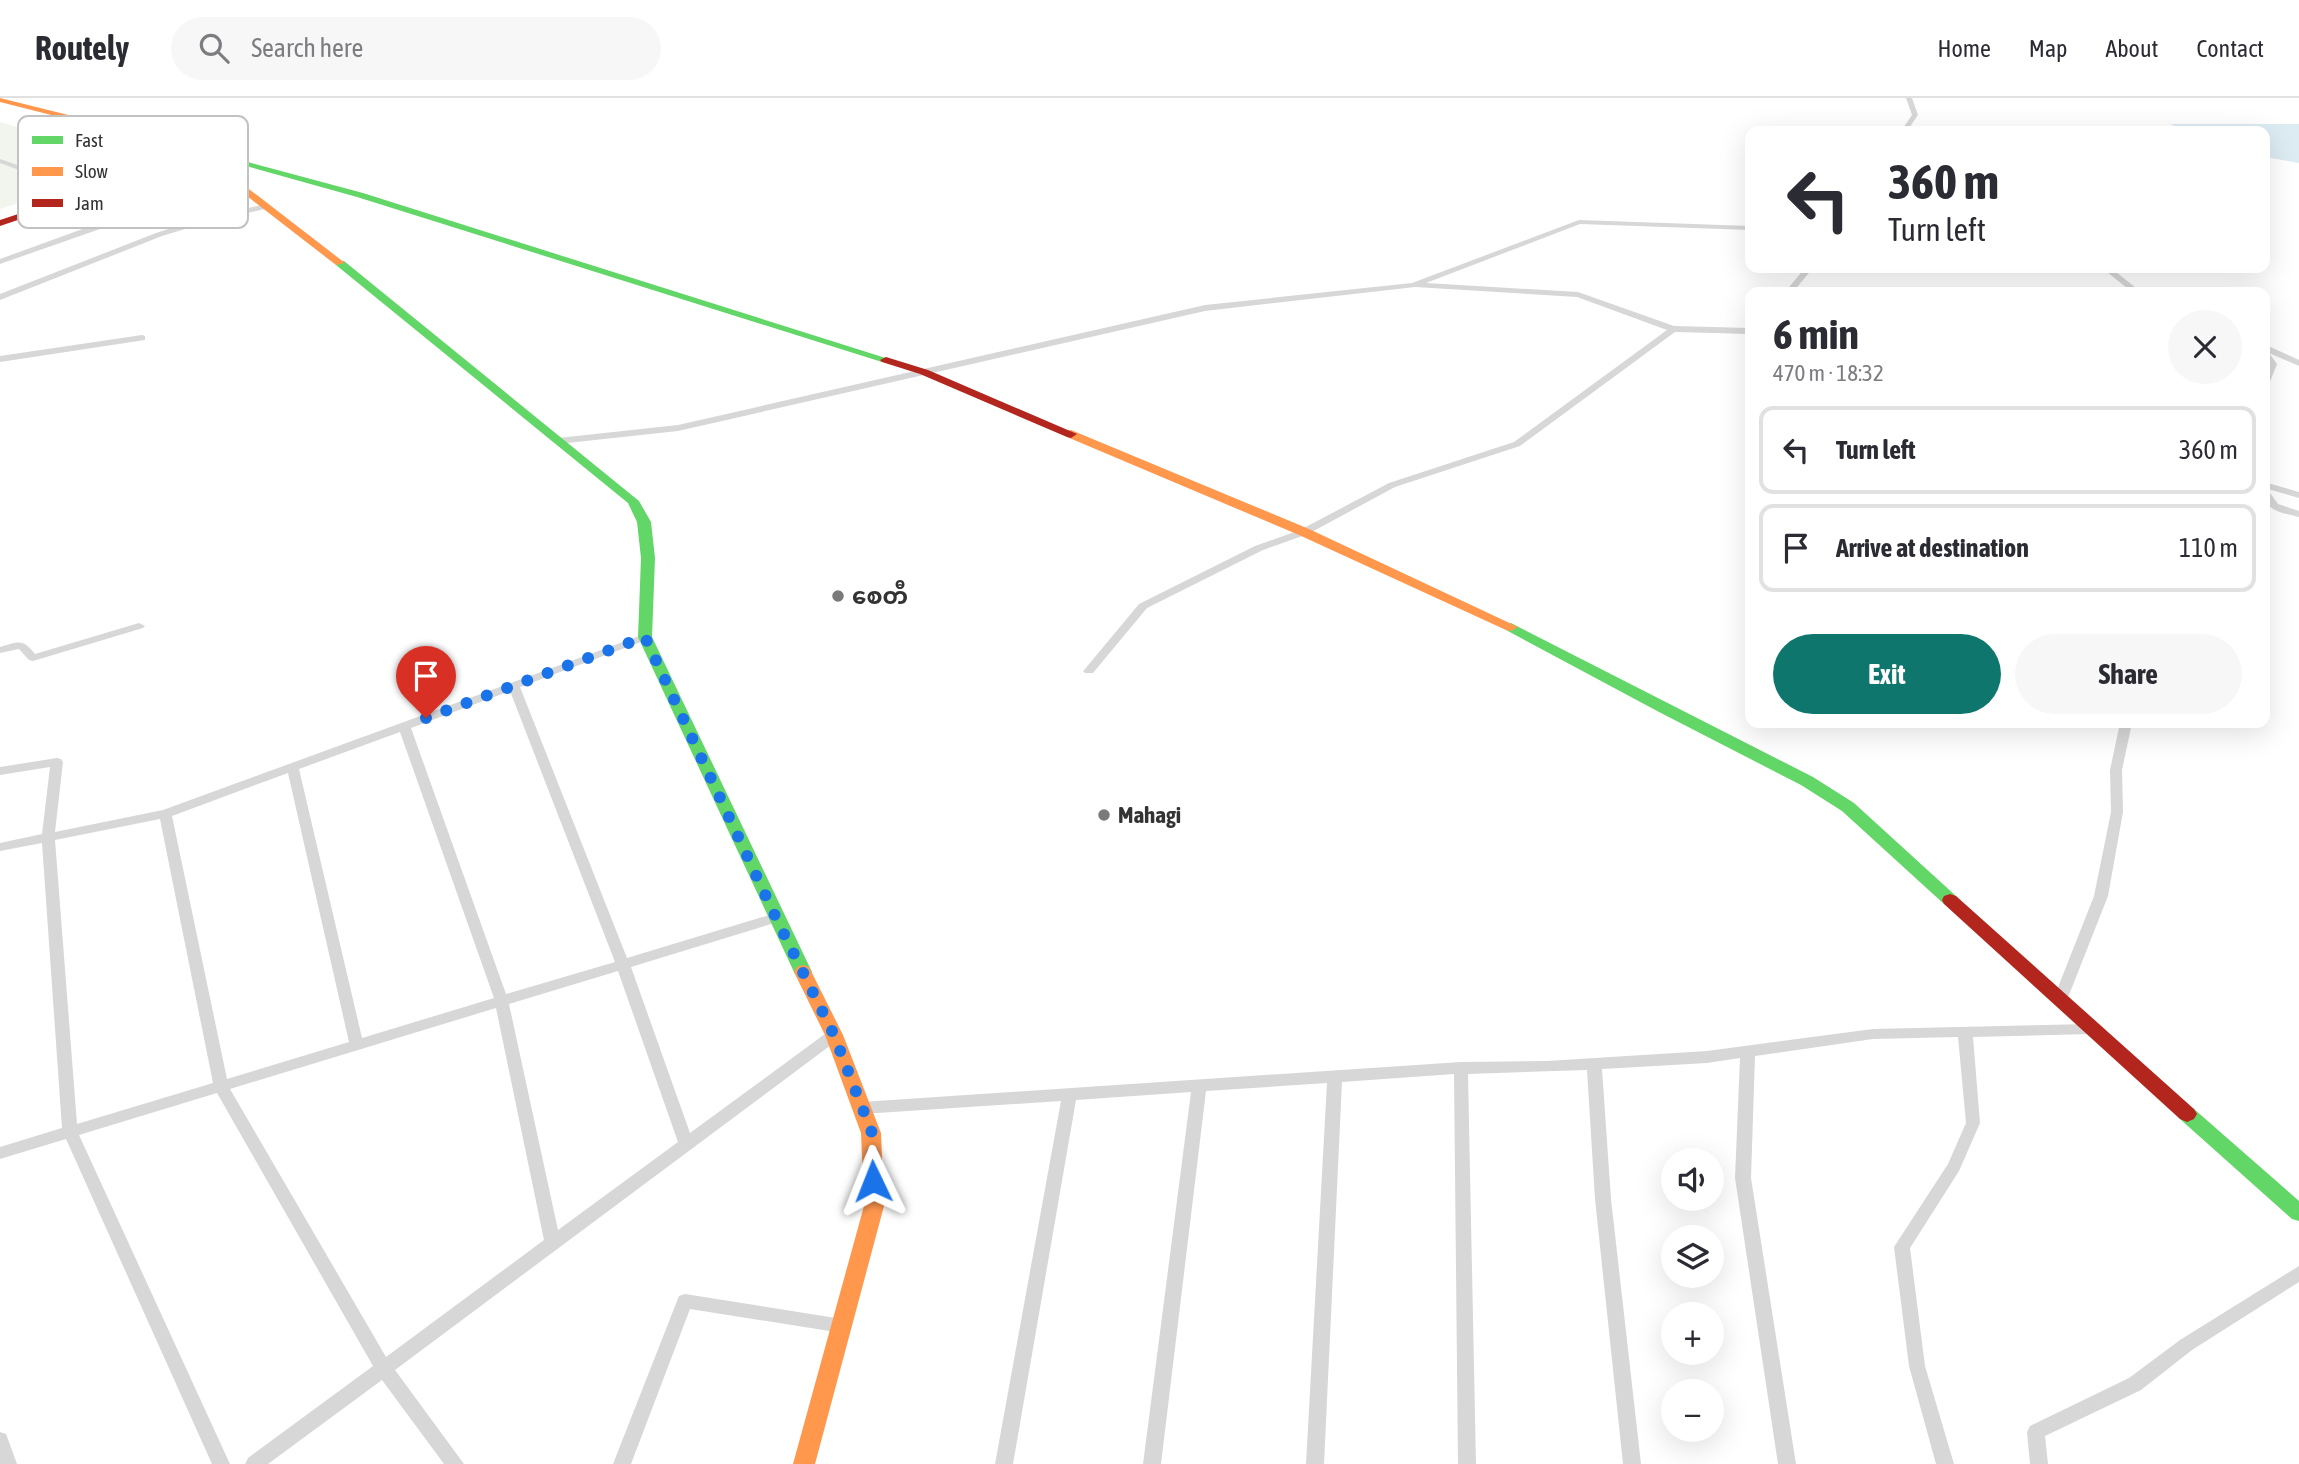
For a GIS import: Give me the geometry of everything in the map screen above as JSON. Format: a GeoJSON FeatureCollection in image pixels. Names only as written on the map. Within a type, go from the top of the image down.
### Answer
{"type":"FeatureCollection","features":[{"type":"Feature","properties":{"kind":"street"},"geometry":{"type":"LineString","coordinates":[[1907,126],[1915,115],[1909,98]]}},
{"type":"Feature","properties":{"kind":"street"},"geometry":{"type":"LineString","coordinates":[[0,99],[61,116]]}},
{"type":"Feature","properties":{"kind":"street"},"geometry":{"type":"LineString","coordinates":[[0,160],[18,167]]}},
{"type":"Feature","properties":{"kind":"street"},"geometry":{"type":"LineString","coordinates":[[248,167],[360,195],[924,372],[1304,532],[1483,612],[1817,787],[1848,807],[2091,1029],[2299,1213]]}},
{"type":"Feature","properties":{"kind":"street"},"geometry":{"type":"LineString","coordinates":[[248,192],[352,272],[633,502],[644,522],[648,558],[645,637],[776,918],[834,1035],[872,1133],[874,1206],[804,1464]]}},
{"type":"Feature","properties":{"kind":"street"},"geometry":{"type":"LineString","coordinates":[[248,210],[266,206]]}},
{"type":"Feature","properties":{"kind":"street"},"geometry":{"type":"LineString","coordinates":[[0,223],[18,217]]}},
{"type":"Feature","properties":{"kind":"street"},"geometry":{"type":"LineString","coordinates":[[1413,285],[1579,222],[1745,228]]}},
{"type":"Feature","properties":{"kind":"street"},"geometry":{"type":"LineString","coordinates":[[0,262],[92,228]]}},
{"type":"Feature","properties":{"kind":"street"},"geometry":{"type":"LineString","coordinates":[[0,297],[177,228]]}},
{"type":"Feature","properties":{"kind":"street"},"geometry":{"type":"LineString","coordinates":[[1793,287],[1805,273]]}},
{"type":"Feature","properties":{"kind":"street"},"geometry":{"type":"LineString","coordinates":[[2112,273],[2131,287]]}},
{"type":"Feature","properties":{"kind":"street"},"geometry":{"type":"LineString","coordinates":[[558,441],[678,428],[1205,308],[1413,285],[1578,295],[1673,329],[1745,331]]}},
{"type":"Feature","properties":{"kind":"street"},"geometry":{"type":"LineString","coordinates":[[1089,671],[1143,606],[1259,548],[1304,532],[1392,485],[1517,444],[1673,329]]}},
{"type":"Feature","properties":{"kind":"street"},"geometry":{"type":"LineString","coordinates":[[0,359],[142,338]]}},
{"type":"Feature","properties":{"kind":"street"},"geometry":{"type":"LineString","coordinates":[[2270,350],[2299,363]]}},
{"type":"Feature","properties":{"kind":"street"},"geometry":{"type":"LineString","coordinates":[[2270,487],[2299,495]]}},
{"type":"Feature","properties":{"kind":"street"},"geometry":{"type":"LineString","coordinates":[[2270,500],[2274,506],[2299,514]]}},
{"type":"Feature","properties":{"kind":"street"},"geometry":{"type":"LineString","coordinates":[[0,650],[22,645],[33,658],[139,626]]}},
{"type":"Feature","properties":{"kind":"street"},"geometry":{"type":"LineString","coordinates":[[0,847],[165,814],[645,637]]}},
{"type":"Feature","properties":{"kind":"street"},"geometry":{"type":"LineString","coordinates":[[514,685],[623,965],[686,1144]]}},
{"type":"Feature","properties":{"kind":"street"},"geometry":{"type":"LineString","coordinates":[[404,726],[502,1002],[553,1243]]}},
{"type":"Feature","properties":{"kind":"street"},"geometry":{"type":"LineString","coordinates":[[2060,1000],[2101,896],[2117,812],[2116,770],[2125,728]]}},
{"type":"Feature","properties":{"kind":"street"},"geometry":{"type":"LineString","coordinates":[[0,771],[57,762],[48,838],[70,1131],[221,1464]]}},
{"type":"Feature","properties":{"kind":"street"},"geometry":{"type":"LineString","coordinates":[[293,766],[357,1045]]}},
{"type":"Feature","properties":{"kind":"street"},"geometry":{"type":"LineString","coordinates":[[165,814],[221,1087],[383,1368],[454,1464]]}},
{"type":"Feature","properties":{"kind":"street"},"geometry":{"type":"LineString","coordinates":[[0,1153],[776,918]]}},
{"type":"Feature","properties":{"kind":"street"},"geometry":{"type":"LineString","coordinates":[[862,1108],[1461,1068],[1707,1057],[1873,1034],[2091,1029]]}},
{"type":"Feature","properties":{"kind":"street"},"geometry":{"type":"LineString","coordinates":[[1945,1464],[1917,1366],[1902,1247],[1954,1167],[1973,1123],[1965,1032]]}},
{"type":"Feature","properties":{"kind":"street"},"geometry":{"type":"LineString","coordinates":[[254,1464],[834,1035]]}},
{"type":"Feature","properties":{"kind":"street"},"geometry":{"type":"LineString","coordinates":[[1748,1050],[1743,1178],[1787,1464]]}},
{"type":"Feature","properties":{"kind":"street"},"geometry":{"type":"LineString","coordinates":[[1594,1064],[1603,1199],[1632,1464]]}},
{"type":"Feature","properties":{"kind":"street"},"geometry":{"type":"LineString","coordinates":[[1461,1068],[1467,1464]]}},
{"type":"Feature","properties":{"kind":"street"},"geometry":{"type":"LineString","coordinates":[[1315,1464],[1335,1076]]}},
{"type":"Feature","properties":{"kind":"street"},"geometry":{"type":"LineString","coordinates":[[1153,1464],[1199,1085]]}},
{"type":"Feature","properties":{"kind":"street"},"geometry":{"type":"LineString","coordinates":[[1004,1464],[1070,1094]]}},
{"type":"Feature","properties":{"kind":"street"},"geometry":{"type":"LineString","coordinates":[[2039,1464],[2036,1432],[2135,1384],[2186,1345],[2299,1273]]}},
{"type":"Feature","properties":{"kind":"street"},"geometry":{"type":"LineString","coordinates":[[622,1464],[685,1301],[842,1326]]}},
{"type":"Feature","properties":{"kind":"street"},"geometry":{"type":"LineString","coordinates":[[0,1440],[8,1464]]}},
{"type":"Feature","properties":{"kind":"shaded area"},"geometry":{"type":"Polygon","coordinates":[[[0,122],[18,127],[18,203],[0,209],[0,122]]]}},
{"type":"Feature","properties":{"kind":"shaded area"},"geometry":{"type":"Polygon","coordinates":[[[2170,124],[2299,124],[2299,163],[2270,158],[2270,126],[2170,124]]]}},
{"type":"Feature","properties":{"kind":"traffic: fast"},"geometry":{"type":"LineString","coordinates":[[248,164],[360,195],[886,360]]}},
{"type":"Feature","properties":{"kind":"traffic: fast"},"geometry":{"type":"LineString","coordinates":[[340,263],[633,501],[644,522],[648,558],[645,637],[803,972]]}},
{"type":"Feature","properties":{"kind":"traffic: fast"},"geometry":{"type":"LineString","coordinates":[[1511,627],[1664,709],[1807,781],[1848,807],[1950,900]]}},
{"type":"Feature","properties":{"kind":"traffic: fast"},"geometry":{"type":"LineString","coordinates":[[2187,1114],[2299,1213]]}},
{"type":"Feature","properties":{"kind":"traffic: slow"},"geometry":{"type":"LineString","coordinates":[[0,99],[66,116]]}},
{"type":"Feature","properties":{"kind":"traffic: slow"},"geometry":{"type":"LineString","coordinates":[[248,192],[340,263]]}},
{"type":"Feature","properties":{"kind":"traffic: slow"},"geometry":{"type":"LineString","coordinates":[[1071,434],[1304,532],[1511,627]]}},
{"type":"Feature","properties":{"kind":"traffic: slow"},"geometry":{"type":"LineString","coordinates":[[803,972],[834,1035],[871,1133],[874,1206],[804,1464]]}},
{"type":"Feature","properties":{"kind":"traffic: jam"},"geometry":{"type":"LineString","coordinates":[[0,223],[18,217]]}},
{"type":"Feature","properties":{"kind":"traffic: jam"},"geometry":{"type":"LineString","coordinates":[[886,360],[924,372],[1071,434]]}},
{"type":"Feature","properties":{"kind":"traffic: jam"},"geometry":{"type":"LineString","coordinates":[[1950,900],[2187,1114]]}},
{"type":"Feature","properties":{"kind":"place","name":"စေတီ"},"geometry":{"type":"Point","coordinates":[838,596]}},
{"type":"Feature","properties":{"kind":"place","name":"Mahagi"},"geometry":{"type":"Point","coordinates":[1104,815]}},
{"type":"Feature","properties":{"kind":"route"},"geometry":{"type":"LineString","coordinates":[[426,718],[645,637],[776,918],[834,1035],[872,1133],[873,1181]]}}]}
